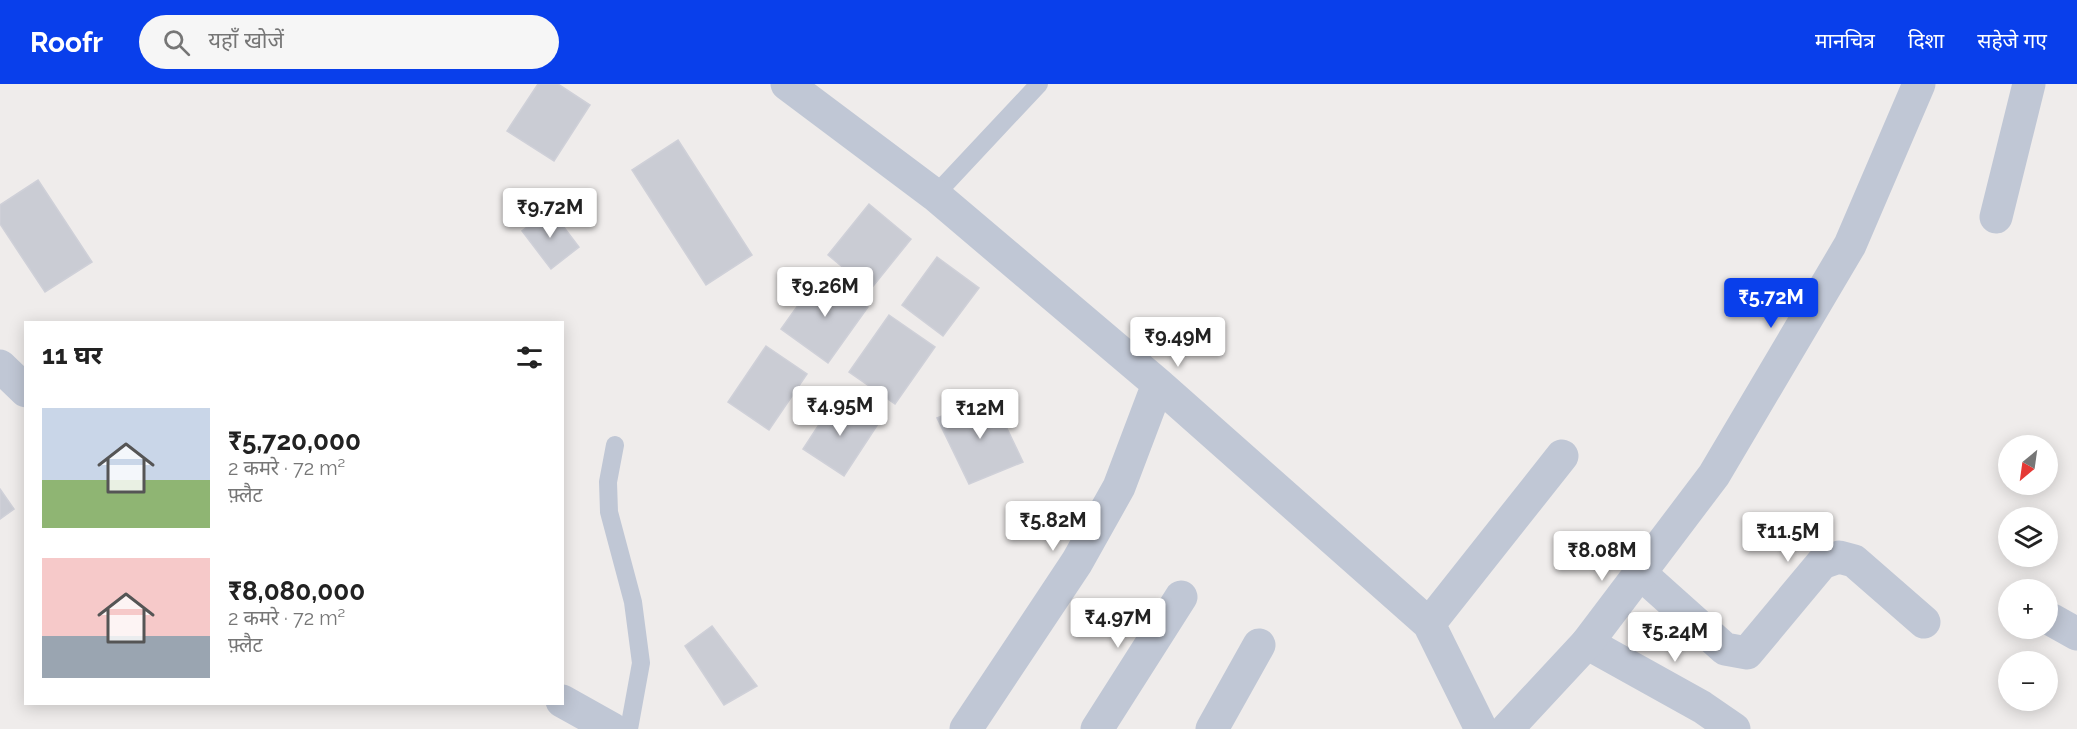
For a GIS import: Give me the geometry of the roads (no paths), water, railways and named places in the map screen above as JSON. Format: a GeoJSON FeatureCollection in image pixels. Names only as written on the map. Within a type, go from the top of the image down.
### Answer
{"type":"FeatureCollection","features":[{"type":"Feature","properties":{"kind":"street"},"geometry":{"type":"LineString","coordinates":[[787,84],[935,195],[1158,384],[1429,624],[1481,729]]}},
{"type":"Feature","properties":{"kind":"street"},"geometry":{"type":"LineString","coordinates":[[1508,729],[1587,644],[1714,475],[1850,245],[1919,84]]}},
{"type":"Feature","properties":{"kind":"street"},"geometry":{"type":"LineString","coordinates":[[1996,217],[2029,84]]}},
{"type":"Feature","properties":{"kind":"street"},"geometry":{"type":"LineString","coordinates":[[0,366],[24,389]]}},
{"type":"Feature","properties":{"kind":"street"},"geometry":{"type":"LineString","coordinates":[[966,729],[1077,562],[1119,487],[1158,384]]}},
{"type":"Feature","properties":{"kind":"street"},"geometry":{"type":"LineString","coordinates":[[1429,624],[1562,456]]}},
{"type":"Feature","properties":{"kind":"street"},"geometry":{"type":"LineString","coordinates":[[1637,577],[1725,649],[1736,652],[1747,653],[1822,563],[1839,557],[1854,561],[1924,622]]}},
{"type":"Feature","properties":{"kind":"street"},"geometry":{"type":"LineString","coordinates":[[1097,729],[1181,597]]}},
{"type":"Feature","properties":{"kind":"street"},"geometry":{"type":"LineString","coordinates":[[1587,644],[1702,707],[1734,729]]}},
{"type":"Feature","properties":{"kind":"street"},"geometry":{"type":"LineString","coordinates":[[1212,729],[1259,645]]}},
{"type":"Feature","properties":{"kind":"street"},"geometry":{"type":"LineString","coordinates":[[564,702],[612,729]]}},
{"type":"Feature","properties":{"kind":"lane"},"geometry":{"type":"LineString","coordinates":[[935,195],[1039,84]]}},
{"type":"Feature","properties":{"kind":"lane"},"geometry":{"type":"LineString","coordinates":[[615,446],[608,482],[609,512],[633,602],[641,663],[629,729]]}}]}
